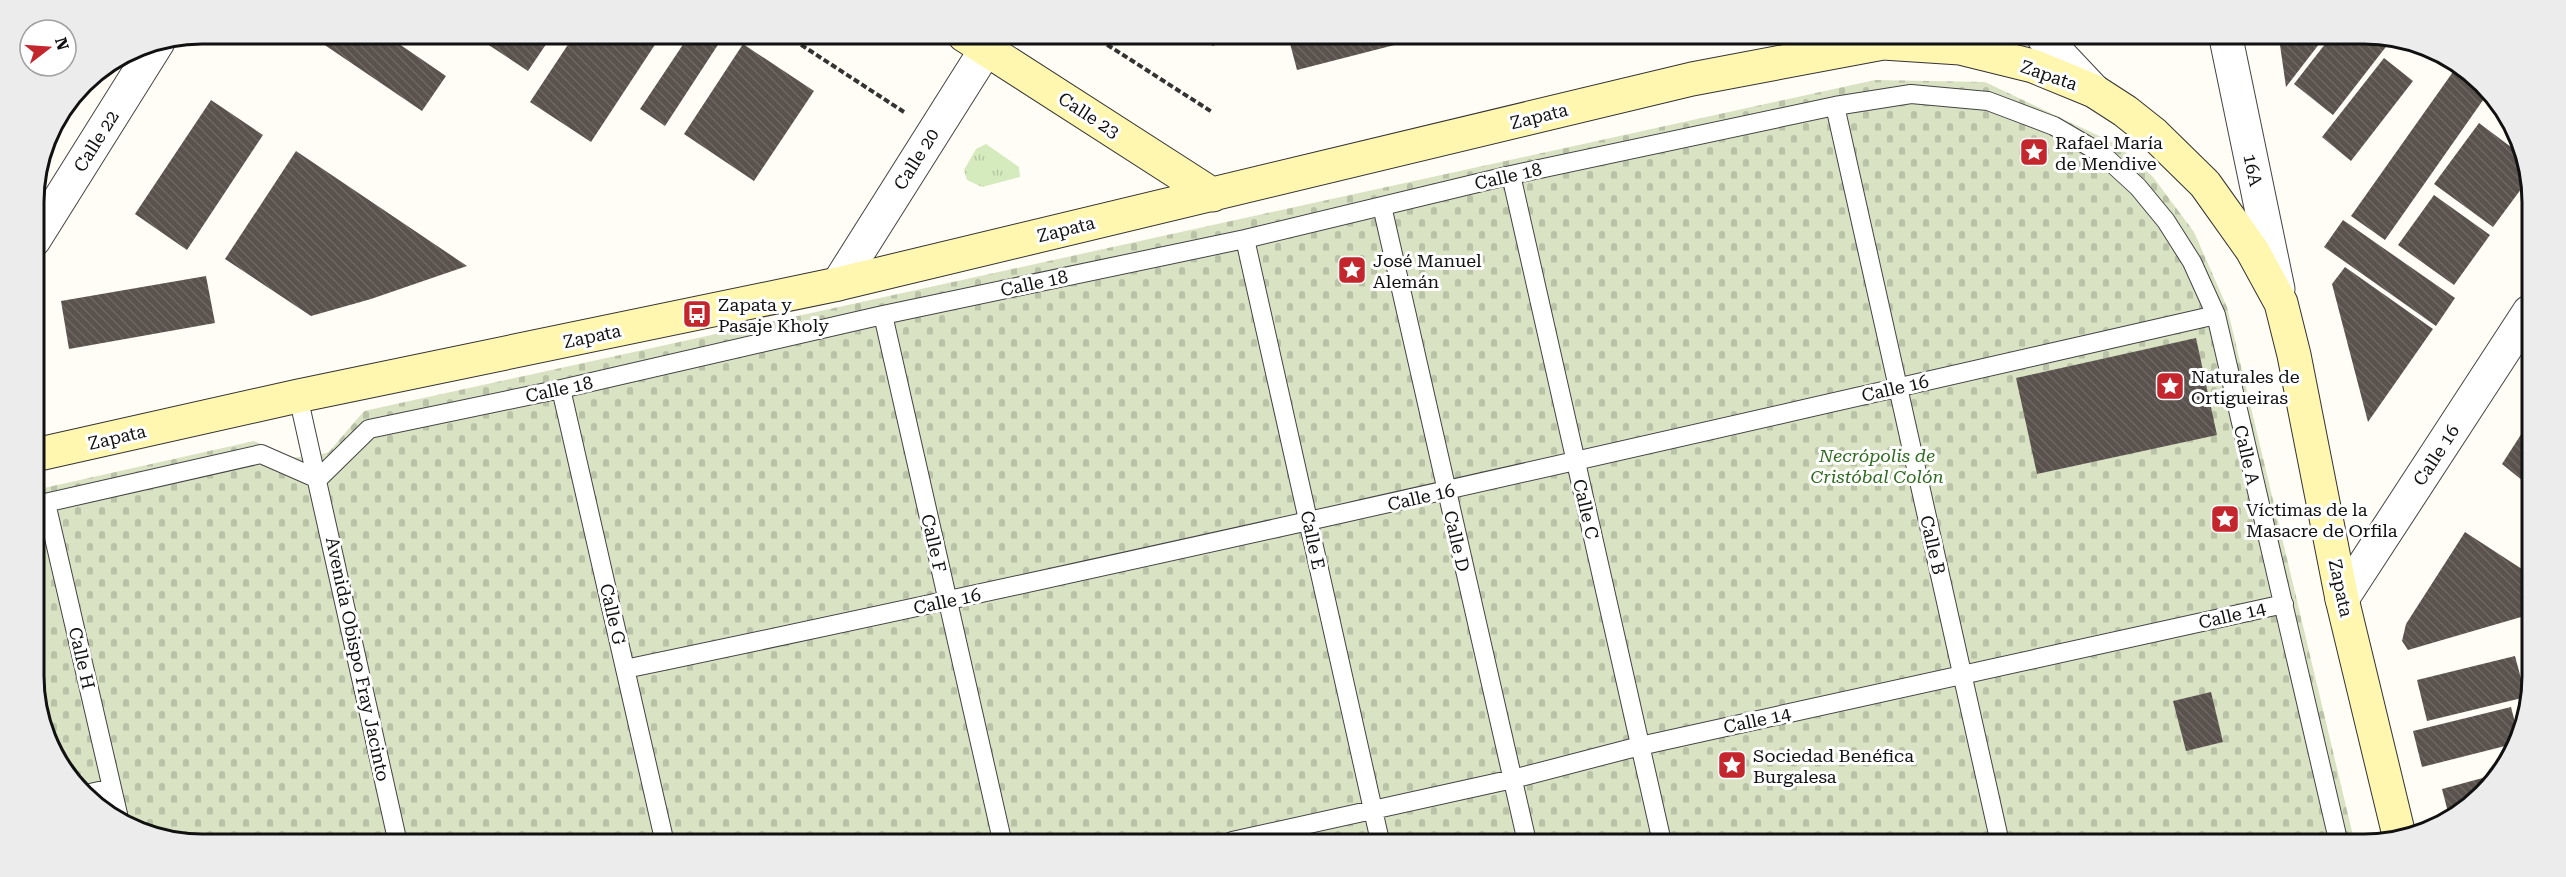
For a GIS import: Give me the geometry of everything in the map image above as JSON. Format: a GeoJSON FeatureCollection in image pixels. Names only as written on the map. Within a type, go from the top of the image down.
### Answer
{"type":"FeatureCollection","features":[{"type":"Feature","properties":{"kind":"main road","name":"Calle 23"},"geometry":{"type":"LineString","coordinates":[[987,43],[1213,195]]}},
{"type":"Feature","properties":{"kind":"main road","name":"Zapata"},"geometry":{"type":"LineString","coordinates":[[44,450],[838,284],[1692,79],[1873,43]]}},
{"type":"Feature","properties":{"kind":"main road","name":"Zapata"},"geometry":{"type":"LineString","coordinates":[[1923,43],[1960,48],[2000,60],[2033,66],[2094,91],[2125,111],[2154,134],[2205,184],[2252,250],[2281,303],[2294,355],[2342,598],[2398,829]]}},
{"type":"Feature","properties":{"kind":"street","name":"Calle 20"},"geometry":{"type":"LineString","coordinates":[[838,284],[933,131],[979,43]]}},
{"type":"Feature","properties":{"kind":"street"},"geometry":{"type":"LineString","coordinates":[[2049,43],[2094,91]]}},
{"type":"Feature","properties":{"kind":"street","name":"16A"},"geometry":{"type":"LineString","coordinates":[[2227,43],[2281,303]]}},
{"type":"Feature","properties":{"kind":"street","name":"Calle 22"},"geometry":{"type":"LineString","coordinates":[[44,224],[152,52]]}},
{"type":"Feature","properties":{"kind":"street","name":"Calle 16"},"geometry":{"type":"LineString","coordinates":[[2342,598],[2522,323]]}},
{"type":"Feature","properties":{"kind":"lane","name":"Calle 18"},"geometry":{"type":"LineString","coordinates":[[318,479],[369,429],[561,389],[884,315],[1245,239],[1511,175],[1835,106],[1911,94],[1988,101],[2054,126]]}},
{"type":"Feature","properties":{"kind":"lane","name":"Calle B"},"geometry":{"type":"LineString","coordinates":[[1835,106],[1998,833]]}},
{"type":"Feature","properties":{"kind":"lane","name":"Calle A"},"geometry":{"type":"LineString","coordinates":[[2054,126],[2102,154],[2138,187],[2166,221],[2192,262],[2216,315],[2336,833]]}},
{"type":"Feature","properties":{"kind":"lane","name":"Calle C"},"geometry":{"type":"LineString","coordinates":[[1511,175],[1660,833]]}},
{"type":"Feature","properties":{"kind":"lane","name":"Calle D"},"geometry":{"type":"LineString","coordinates":[[1382,206],[1445,491],[1525,833]]}},
{"type":"Feature","properties":{"kind":"lane","name":"Calle E"},"geometry":{"type":"LineString","coordinates":[[1245,239],[1378,833]]}},
{"type":"Feature","properties":{"kind":"lane","name":"Calle F"},"geometry":{"type":"LineString","coordinates":[[884,315],[1001,834]]}},
{"type":"Feature","properties":{"kind":"lane","name":"Calle 16"},"geometry":{"type":"LineString","coordinates":[[625,669],[947,602],[1309,522],[2216,315]]}},
{"type":"Feature","properties":{"kind":"lane","name":"Calle G"},"geometry":{"type":"LineString","coordinates":[[561,389],[663,834]]}},
{"type":"Feature","properties":{"kind":"lane","name":"Avenida Obispo Fray Jacinto"},"geometry":{"type":"LineString","coordinates":[[298,396],[396,834]]}},
{"type":"Feature","properties":{"kind":"lane"},"geometry":{"type":"LineString","coordinates":[[44,503],[261,454],[318,479]]}},
{"type":"Feature","properties":{"kind":"lane","name":"Calle H"},"geometry":{"type":"LineString","coordinates":[[44,520],[117,809]]}},
{"type":"Feature","properties":{"kind":"lane","name":"Calle 14"},"geometry":{"type":"LineString","coordinates":[[1267,834],[1513,779],[1640,746],[2284,604]]}},
{"type":"Feature","properties":{"kind":"lane"},"geometry":{"type":"LineString","coordinates":[[95,792],[112,788]]}},
{"type":"Feature","properties":{"kind":"path"},"geometry":{"type":"LineString","coordinates":[[800,43],[933,131]]}},
{"type":"Feature","properties":{"kind":"path"},"geometry":{"type":"LineString","coordinates":[[1104,43],[1212,112]]}},
{"type":"Feature","properties":{"kind":"green space","name":"Necrópolis de Cristóbal Colón"},"geometry":{"type":"Polygon","coordinates":[[[1875,80],[1985,82],[2116,144],[2153,177],[2194,232],[2227,307],[2352,833],[201,834],[161,828],[122,812],[105,801],[76,772],[56,736],[47,706],[44,686],[44,488],[254,441],[292,458],[328,453],[364,411],[1875,80]]]}},
{"type":"Feature","properties":{"kind":"green space"},"geometry":{"type":"Polygon","coordinates":[[[986,144],[1019,167],[1020,177],[982,187],[967,180],[964,170],[976,149],[986,144]]]}},
{"type":"Feature","properties":{"kind":"building"},"geometry":{"type":"Polygon","coordinates":[[[322,43],[398,43],[446,76],[422,111],[322,43]]]}},
{"type":"Feature","properties":{"kind":"building"},"geometry":{"type":"Polygon","coordinates":[[[486,43],[547,43],[528,71],[486,43]]]}},
{"type":"Feature","properties":{"kind":"building"},"geometry":{"type":"Polygon","coordinates":[[[569,43],[656,43],[591,142],[530,102],[569,43]]]}},
{"type":"Feature","properties":{"kind":"building"},"geometry":{"type":"Polygon","coordinates":[[[684,43],[719,43],[665,126],[640,109],[684,43]]]}},
{"type":"Feature","properties":{"kind":"building"},"geometry":{"type":"Polygon","coordinates":[[[1290,43],[1402,43],[1297,70],[1290,43]]]}},
{"type":"Feature","properties":{"kind":"building"},"geometry":{"type":"Polygon","coordinates":[[[2280,43],[2320,43],[2286,87],[2280,43]]]}},
{"type":"Feature","properties":{"kind":"building"},"geometry":{"type":"Polygon","coordinates":[[[2326,43],[2387,45],[2333,115],[2294,84],[2326,43]]]}},
{"type":"Feature","properties":{"kind":"building"},"geometry":{"type":"Polygon","coordinates":[[[743,44],[814,91],[754,181],[684,134],[743,44]]]}},
{"type":"Feature","properties":{"kind":"building"},"geometry":{"type":"Polygon","coordinates":[[[2384,58],[2413,81],[2351,161],[2322,137],[2384,58]]]}},
{"type":"Feature","properties":{"kind":"building"},"geometry":{"type":"Polygon","coordinates":[[[2453,71],[2461,76],[2484,98],[2385,240],[2351,216],[2453,71]]]}},
{"type":"Feature","properties":{"kind":"building"},"geometry":{"type":"Polygon","coordinates":[[[211,100],[263,135],[187,250],[135,214],[211,100]]]}},
{"type":"Feature","properties":{"kind":"building"},"geometry":{"type":"Polygon","coordinates":[[[2479,123],[2513,148],[2522,188],[2493,227],[2434,184],[2479,123]]]}},
{"type":"Feature","properties":{"kind":"building"},"geometry":{"type":"Polygon","coordinates":[[[296,151],[467,266],[371,299],[311,316],[225,259],[296,151]]]}},
{"type":"Feature","properties":{"kind":"building"},"geometry":{"type":"Polygon","coordinates":[[[2434,195],[2490,235],[2454,285],[2398,245],[2434,195]]]}},
{"type":"Feature","properties":{"kind":"building"},"geometry":{"type":"Polygon","coordinates":[[[2343,220],[2455,298],[2436,326],[2324,247],[2343,220]]]}},
{"type":"Feature","properties":{"kind":"building"},"geometry":{"type":"Polygon","coordinates":[[[2345,267],[2433,329],[2368,422],[2332,284],[2345,267]]]}},
{"type":"Feature","properties":{"kind":"building"},"geometry":{"type":"Polygon","coordinates":[[[206,276],[215,323],[69,349],[61,301],[206,276]]]}},
{"type":"Feature","properties":{"kind":"building"},"geometry":{"type":"Polygon","coordinates":[[[2196,338],[2217,435],[2037,474],[2016,378],[2196,338]]]}},
{"type":"Feature","properties":{"kind":"building"},"geometry":{"type":"Polygon","coordinates":[[[2522,433],[2522,480],[2502,464],[2522,433]]]}},
{"type":"Feature","properties":{"kind":"building"},"geometry":{"type":"Polygon","coordinates":[[[2465,532],[2522,569],[2522,617],[2408,650],[2402,641],[2406,624],[2465,532]]]}},
{"type":"Feature","properties":{"kind":"building"},"geometry":{"type":"Polygon","coordinates":[[[2515,656],[2522,681],[2521,696],[2521,698],[2427,721],[2417,680],[2515,656]]]}},
{"type":"Feature","properties":{"kind":"building"},"geometry":{"type":"Polygon","coordinates":[[[2211,692],[2223,742],[2186,751],[2173,701],[2211,692]]]}},
{"type":"Feature","properties":{"kind":"building"},"geometry":{"type":"Polygon","coordinates":[[[2511,707],[2515,722],[2505,746],[2422,767],[2413,731],[2511,707]]]}},
{"type":"Feature","properties":{"kind":"building"},"geometry":{"type":"Polygon","coordinates":[[[2485,777],[2461,801],[2447,810],[2442,789],[2485,777]]]}},
{"type":"Feature","properties":{"kind":"place","name":"Rafael María de Mendive"},"geometry":{"type":"Point","coordinates":[2034,152]}},
{"type":"Feature","properties":{"kind":"place","name":"José Manuel Alemán"},"geometry":{"type":"Point","coordinates":[1352,270]}},
{"type":"Feature","properties":{"kind":"place","name":"Zapata y Pasaje Kholy"},"geometry":{"type":"Point","coordinates":[697,314]}},
{"type":"Feature","properties":{"kind":"place","name":"Naturales de Ortigueiras"},"geometry":{"type":"Point","coordinates":[2170,386]}},
{"type":"Feature","properties":{"kind":"place","name":"Víctimas de la Masacre de Orfila"},"geometry":{"type":"Point","coordinates":[2225,519]}},
{"type":"Feature","properties":{"kind":"place","name":"Sociedad Benéfica Burgalesa"},"geometry":{"type":"Point","coordinates":[1732,765]}}]}
